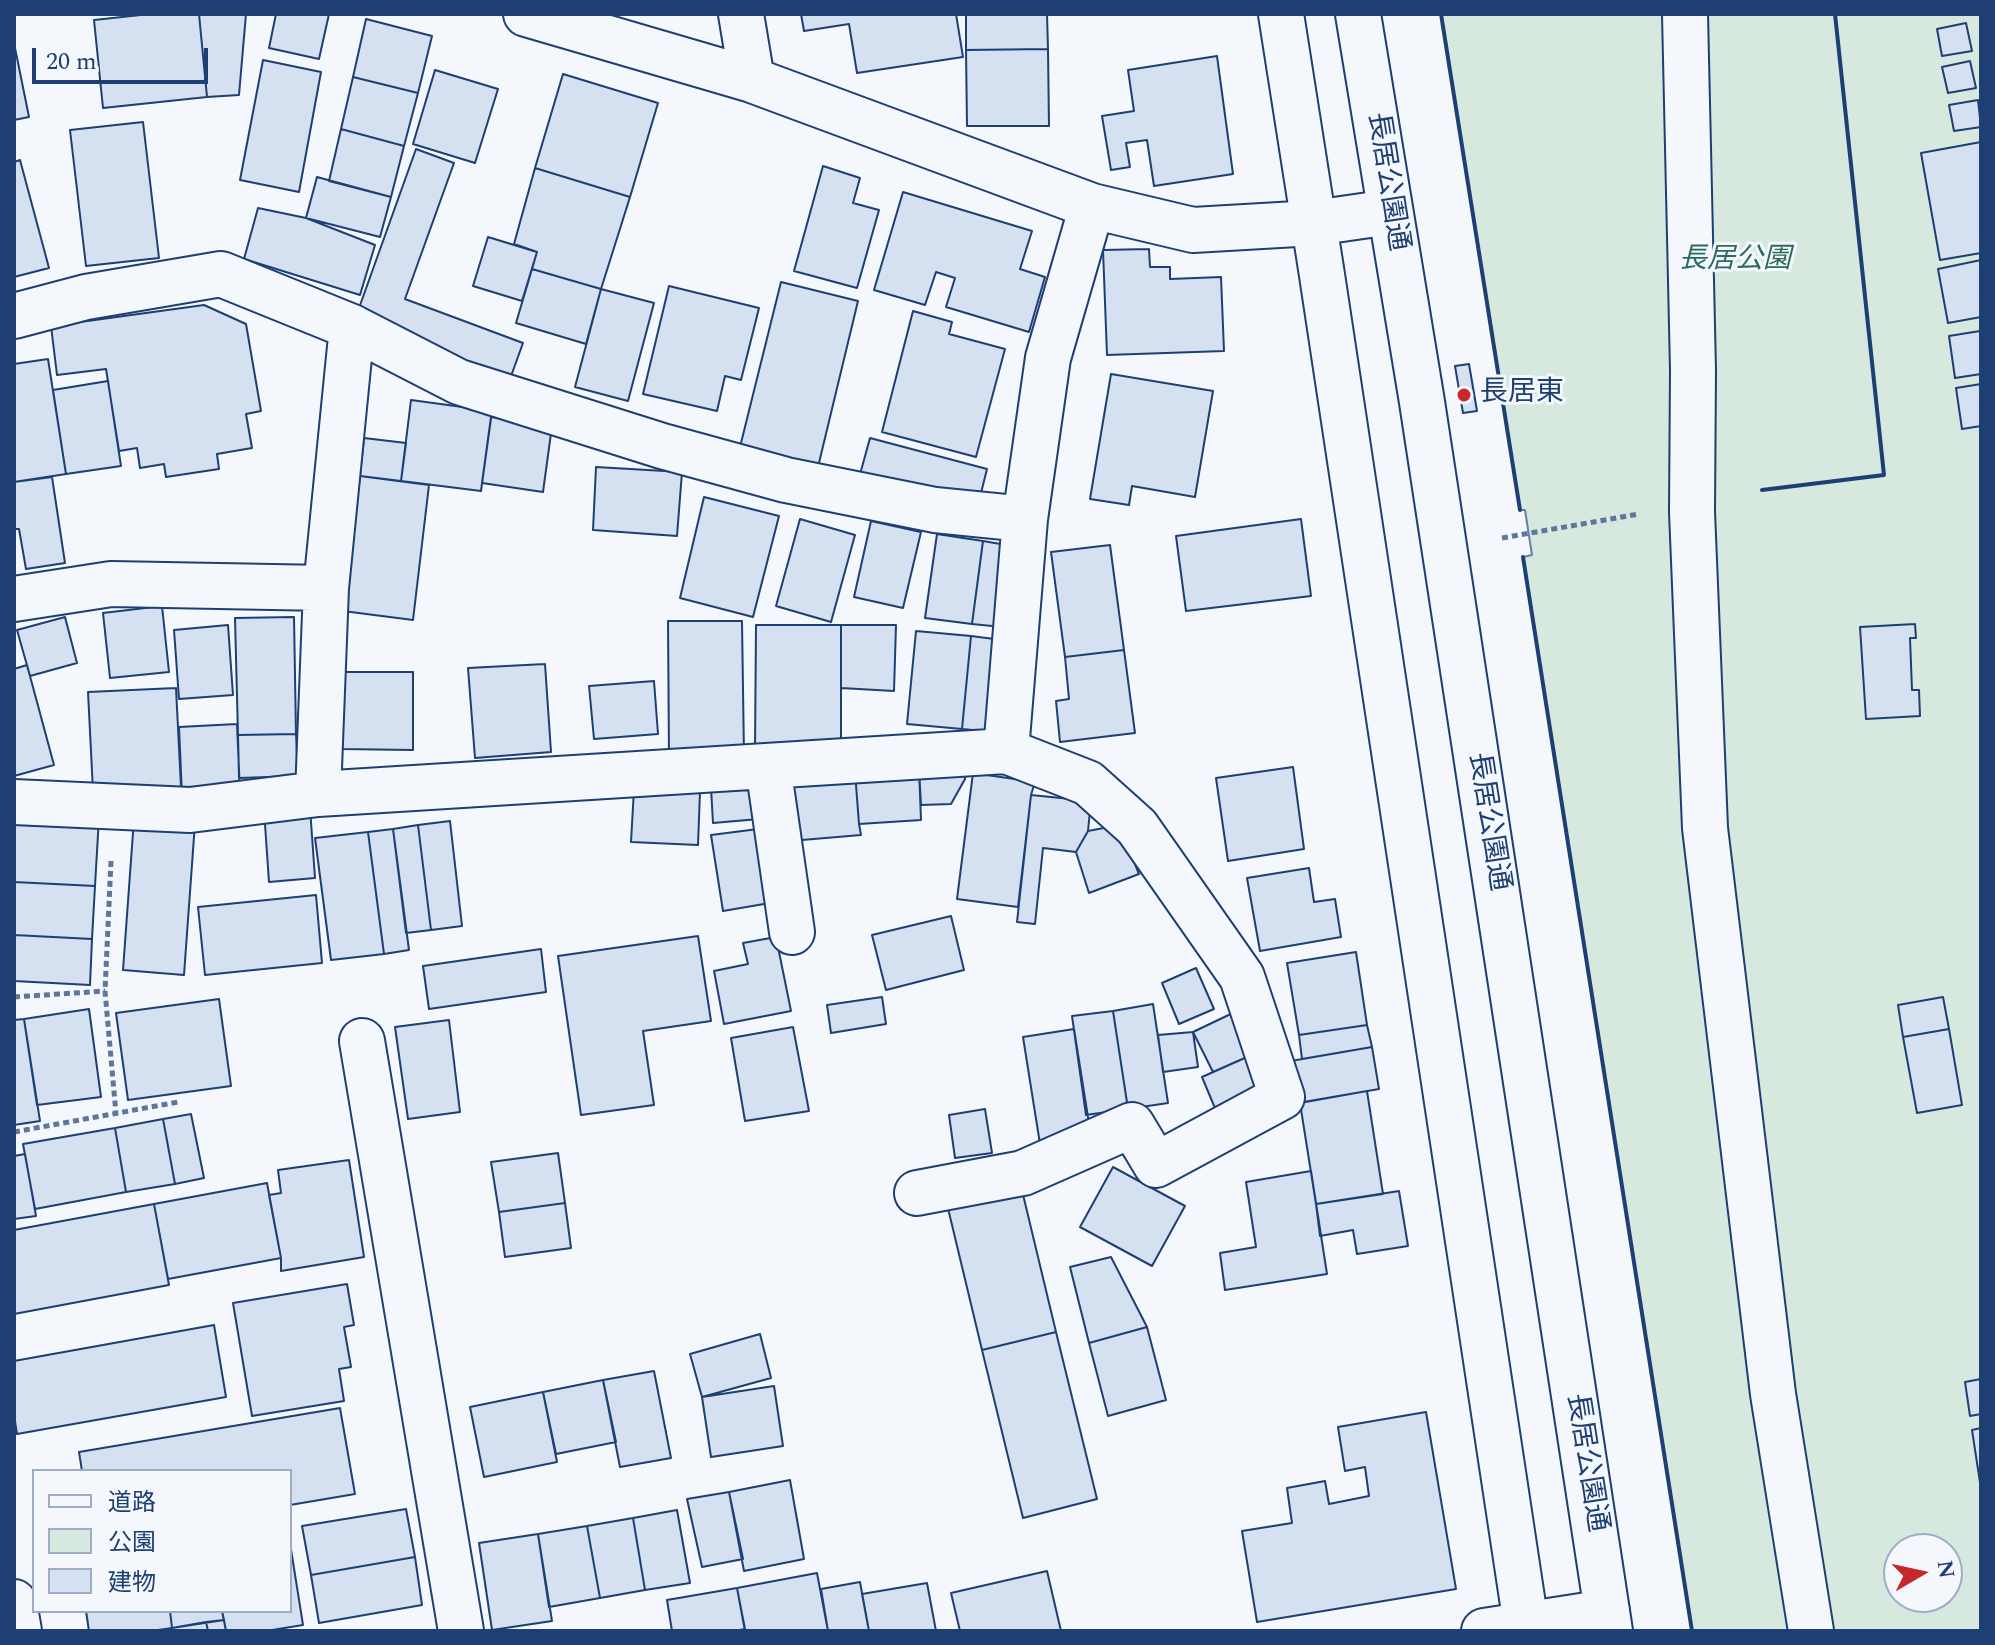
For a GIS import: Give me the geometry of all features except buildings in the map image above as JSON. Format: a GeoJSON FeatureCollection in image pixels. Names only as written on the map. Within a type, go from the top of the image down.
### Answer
{"type":"FeatureCollection","features":[{"type":"Feature","properties":{"kind":"main road"},"geometry":{"type":"LineString","coordinates":[[526,14],[752,80],[1092,206],[1193,230],[1314,223],[1390,212]]}},
{"type":"Feature","properties":{"kind":"main road"},"geometry":{"type":"LineString","coordinates":[[741,14],[752,80]]}},
{"type":"Feature","properties":{"kind":"main road"},"geometry":{"type":"LineString","coordinates":[[1281,14],[1314,223],[1512,1629],[1609,1622]]}},
{"type":"Feature","properties":{"kind":"main road","name":"長居公園通"},"geometry":{"type":"LineString","coordinates":[[1358,14],[1422,402],[1609,1622]]}},
{"type":"Feature","properties":{"kind":"main road"},"geometry":{"type":"LineString","coordinates":[[1685,14],[1693,370],[1692,512],[1705,828],[1773,1394],[1811,1631]]}},
{"type":"Feature","properties":{"kind":"main road"},"geometry":{"type":"LineString","coordinates":[[1006,751],[1025,519],[1048,358],[1092,206]]}},
{"type":"Feature","properties":{"kind":"main road"},"geometry":{"type":"LineString","coordinates":[[14,316],[86,297],[221,274],[352,327],[459,382],[662,446],[786,480],[935,510],[1025,519]]}},
{"type":"Feature","properties":{"kind":"main road"},"geometry":{"type":"LineString","coordinates":[[318,794],[326,588],[352,327]]}},
{"type":"Feature","properties":{"kind":"main road"},"geometry":{"type":"LineString","coordinates":[[14,599],[111,584],[326,588]]}},
{"type":"Feature","properties":{"kind":"main road"},"geometry":{"type":"LineString","coordinates":[[14,802],[190,810],[318,794],[1006,751],[1088,783],[1137,827],[1242,977],[1282,1097],[1156,1165],[1132,1125],[1023,1173],[917,1193]]}},
{"type":"Feature","properties":{"kind":"main road"},"geometry":{"type":"LineString","coordinates":[[768,766],[792,932]]}},
{"type":"Feature","properties":{"kind":"main road"},"geometry":{"type":"LineString","coordinates":[[362,1041],[461,1631]]}},
{"type":"Feature","properties":{"kind":"main road"},"geometry":{"type":"LineString","coordinates":[[14,1602],[19,1631]]}},
{"type":"Feature","properties":{"kind":"path"},"geometry":{"type":"LineString","coordinates":[[1502,538],[1644,513]]}},
{"type":"Feature","properties":{"kind":"path"},"geometry":{"type":"LineString","coordinates":[[113,808],[105,991],[116,1114]]}},
{"type":"Feature","properties":{"kind":"path"},"geometry":{"type":"LineString","coordinates":[[14,997],[105,991]]}},
{"type":"Feature","properties":{"kind":"path"},"geometry":{"type":"LineString","coordinates":[[14,1132],[178,1102]]}},
{"type":"Feature","properties":{"kind":"green space","name":"長居公園"},"geometry":{"type":"Polygon","coordinates":[[[1441,14],[1981,14],[1981,1631],[1692,1631],[1523,557],[1532,555],[1525,510],[1520,510],[1441,14]]]}},
{"type":"Feature","properties":{"kind":"wall"},"geometry":{"type":"LineString","coordinates":[[1441,14],[1520,510]]}},
{"type":"Feature","properties":{"kind":"wall"},"geometry":{"type":"LineString","coordinates":[[1762,490],[1884,475],[1835,14]]}},
{"type":"Feature","properties":{"kind":"wall"},"geometry":{"type":"LineString","coordinates":[[1523,557],[1692,1631]]}},
{"type":"Feature","properties":{"kind":"place","name":"長居東"},"geometry":{"type":"Point","coordinates":[1464,395]}}]}
